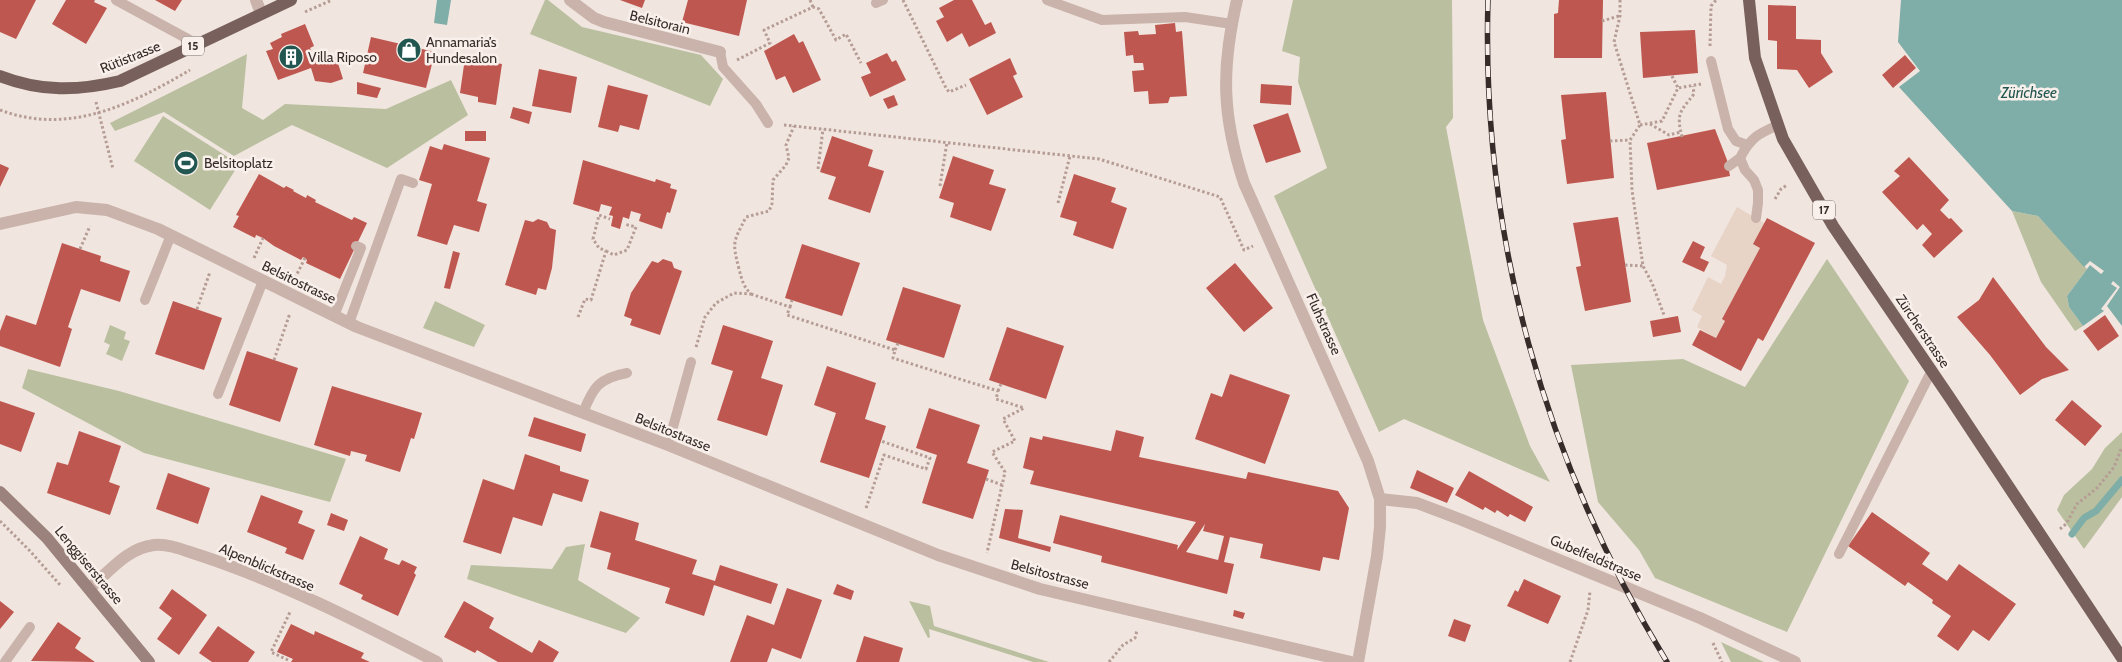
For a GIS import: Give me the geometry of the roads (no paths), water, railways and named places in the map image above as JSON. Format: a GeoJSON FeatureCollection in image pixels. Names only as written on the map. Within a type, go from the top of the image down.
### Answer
{"type":"FeatureCollection","features":[{"type":"Feature","properties":{"kind":"main road","name":"Rütistrasse"},"geometry":{"type":"LineString","coordinates":[[0,76],[20,84],[68,89],[93,88],[120,81],[291,0]]}},
{"type":"Feature","properties":{"kind":"main road","name":"Zürcherstrasse"},"geometry":{"type":"LineString","coordinates":[[1749,0],[1755,58],[1783,139],[1833,226],[1932,370],[2122,658]]}},
{"type":"Feature","properties":{"kind":"street"},"geometry":{"type":"LineString","coordinates":[[256,0],[261,13]]}},
{"type":"Feature","properties":{"kind":"street","name":"Belsitorain"},"geometry":{"type":"LineString","coordinates":[[570,0],[594,18],[604,22],[720,52]]}},
{"type":"Feature","properties":{"kind":"street","name":"Fluhstrasse"},"geometry":{"type":"LineString","coordinates":[[1237,0],[1225,71],[1228,120],[1233,151],[1244,183],[1368,461],[1380,498],[1377,556],[1358,662]]}},
{"type":"Feature","properties":{"kind":"street","name":"Belsitostrasse"},"geometry":{"type":"LineString","coordinates":[[0,224],[76,207],[107,210],[171,235],[349,323],[668,445],[938,555],[1040,588],[1350,662]]}},
{"type":"Feature","properties":{"kind":"street","name":"Lenggiserstrasse"},"geometry":{"type":"LineString","coordinates":[[0,492],[47,538],[150,662]]}},
{"type":"Feature","properties":{"kind":"street","name":"Gubelfeldstrasse"},"geometry":{"type":"LineString","coordinates":[[1380,498],[1417,503],[1668,604],[1795,662]]}},
{"type":"Feature","properties":{"kind":"street","name":"Alpenblickstrasse"},"geometry":{"type":"LineString","coordinates":[[90,588],[128,554],[143,547],[156,544],[184,550],[240,569],[437,662]]}},
{"type":"Feature","properties":{"kind":"lane"},"geometry":{"type":"LineString","coordinates":[[116,0],[198,44]]}},
{"type":"Feature","properties":{"kind":"lane"},"geometry":{"type":"LineString","coordinates":[[1047,0],[1102,20],[1185,17],[1232,24]]}},
{"type":"Feature","properties":{"kind":"lane"},"geometry":{"type":"LineString","coordinates":[[720,52],[723,67],[756,104],[768,123]]}},
{"type":"Feature","properties":{"kind":"lane"},"geometry":{"type":"LineString","coordinates":[[1711,61],[1728,129],[1736,141],[1747,145]]}},
{"type":"Feature","properties":{"kind":"lane"},"geometry":{"type":"LineString","coordinates":[[1729,166],[1740,158],[1756,134],[1778,125]]}},
{"type":"Feature","properties":{"kind":"lane"},"geometry":{"type":"LineString","coordinates":[[1740,158],[1744,170],[1754,180],[1758,190],[1756,218]]}},
{"type":"Feature","properties":{"kind":"lane"},"geometry":{"type":"LineString","coordinates":[[349,323],[401,179],[413,183]]}},
{"type":"Feature","properties":{"kind":"lane"},"geometry":{"type":"LineString","coordinates":[[144,300],[171,235]]}},
{"type":"Feature","properties":{"kind":"lane"},"geometry":{"type":"LineString","coordinates":[[334,316],[361,248],[356,246]]}},
{"type":"Feature","properties":{"kind":"lane"},"geometry":{"type":"LineString","coordinates":[[218,394],[263,281]]}},
{"type":"Feature","properties":{"kind":"lane"},"geometry":{"type":"LineString","coordinates":[[668,445],[691,362]]}},
{"type":"Feature","properties":{"kind":"lane"},"geometry":{"type":"LineString","coordinates":[[1839,554],[1932,370]]}},
{"type":"Feature","properties":{"kind":"lane"},"geometry":{"type":"LineString","coordinates":[[582,412],[588,398],[598,383],[610,376],[627,373]]}},
{"type":"Feature","properties":{"kind":"lane"},"geometry":{"type":"LineString","coordinates":[[6,662],[30,627]]}},
{"type":"Feature","properties":{"kind":"water"},"geometry":{"type":"Polygon","coordinates":[[[437,0],[451,0],[447,25],[434,23],[437,0]]]}},
{"type":"Feature","properties":{"kind":"water","name":"Zürichsee"},"geometry":{"type":"Polygon","coordinates":[[[1901,0],[2122,0],[2122,326],[2107,306],[2120,287],[2113,281],[2111,284],[2117,288],[2101,309],[2104,311],[2083,326],[2069,307],[2067,296],[2090,265],[2101,274],[2104,271],[2090,261],[2084,267],[2038,216],[2012,211],[1899,87],[1920,71],[1898,42],[1901,0]]]}},
{"type":"Feature","properties":{"kind":"waterway"},"geometry":{"type":"LineString","coordinates":[[2072,534],[2084,518],[2096,511],[2122,480]]}},
{"type":"Feature","properties":{"kind":"railway"},"geometry":{"type":"LineString","coordinates":[[1488,0],[1489,88],[1496,175],[1509,260],[1529,344],[1554,426],[1586,507],[1624,585],[1667,662]]}},
{"type":"Feature","properties":{"kind":"place","name":"Annamaria’s Hundesalon"},"geometry":{"type":"Point","coordinates":[409,50]}},
{"type":"Feature","properties":{"kind":"place","name":"Villa Riposo"},"geometry":{"type":"Point","coordinates":[291,57]}},
{"type":"Feature","properties":{"kind":"place","name":"Belsitoplatz"},"geometry":{"type":"Point","coordinates":[186,163]}}]}
